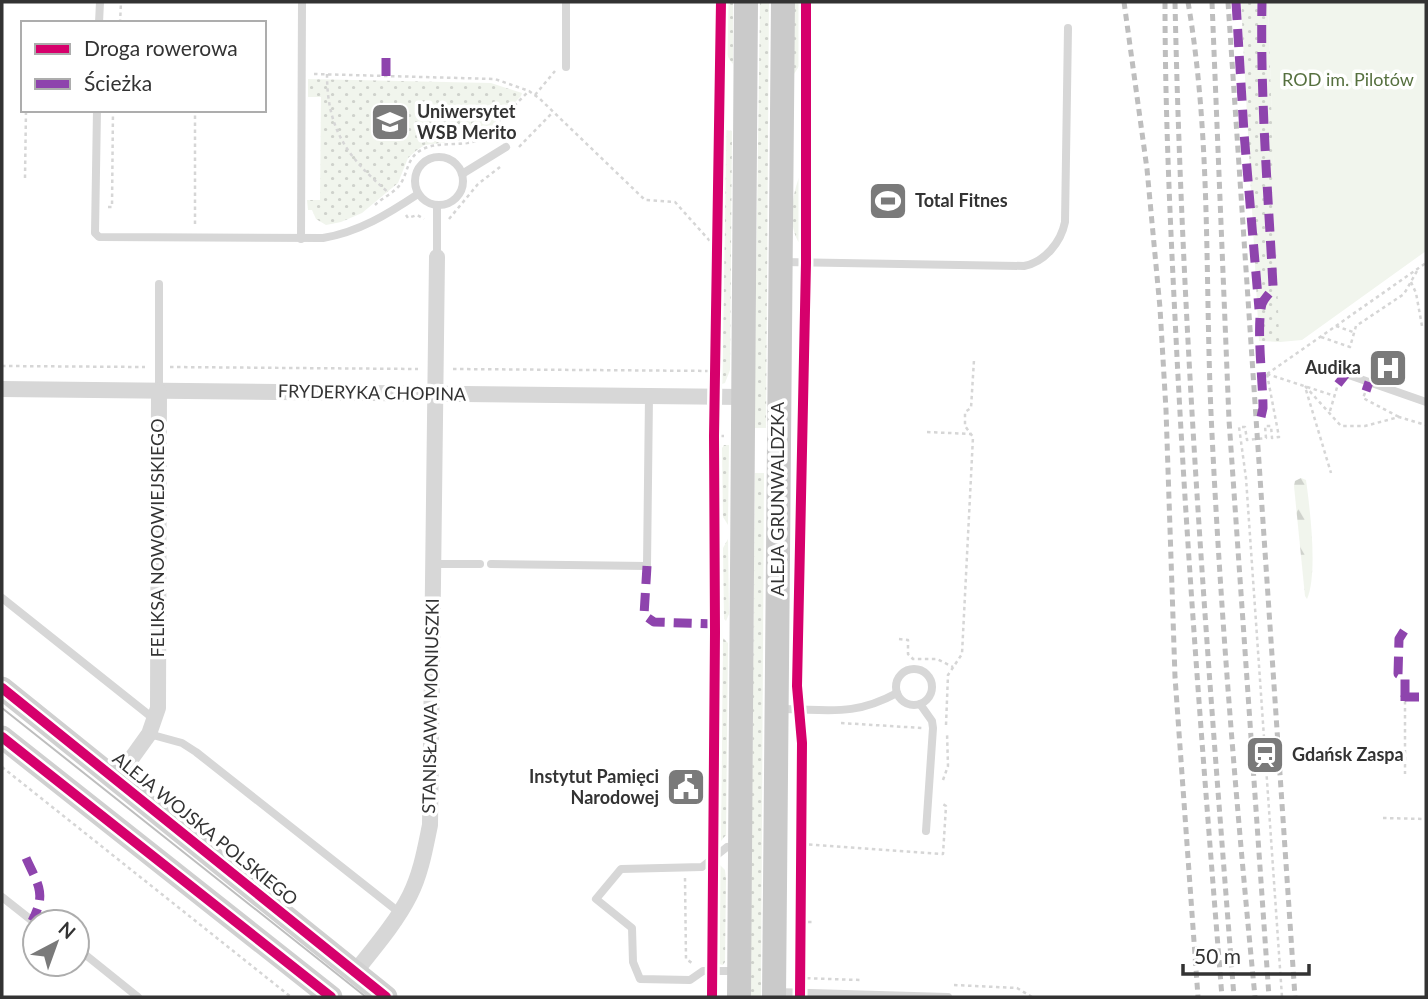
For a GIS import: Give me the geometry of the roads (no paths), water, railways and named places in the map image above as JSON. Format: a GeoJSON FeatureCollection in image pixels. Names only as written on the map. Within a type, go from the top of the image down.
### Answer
{"type":"FeatureCollection","features":[{"type":"Feature","properties":{"kind":"main road","name":"ALEJA GRUNWALDZKA"},"geometry":{"type":"LineString","coordinates":[[738,997],[746,2]]}},
{"type":"Feature","properties":{"kind":"main road","name":"ALEJA GRUNWALDZKA"},"geometry":{"type":"LineString","coordinates":[[774,995],[783,2]]}},
{"type":"Feature","properties":{"kind":"street","name":"STANISŁAWA MONIUSZKI"},"geometry":{"type":"LineString","coordinates":[[355,972],[400,913],[417,880],[430,825],[437,257]]}},
{"type":"Feature","properties":{"kind":"street","name":"FRYDERYKA CHOPINA"},"geometry":{"type":"LineString","coordinates":[[2,389],[743,397]]}},
{"type":"Feature","properties":{"kind":"street","name":"FELIKSA NOWOWIEJSKIEGO"},"geometry":{"type":"LineString","coordinates":[[117,780],[151,726],[158,708],[159,391]]}},
{"type":"Feature","properties":{"kind":"street","name":"ALEJA WOJSKA POLSKIEGO"},"geometry":{"type":"LineString","coordinates":[[2,688],[386,997]]}},
{"type":"Feature","properties":{"kind":"street"},"geometry":{"type":"LineString","coordinates":[[2,737],[331,997]]}},
{"type":"Feature","properties":{"kind":"lane"},"geometry":{"type":"LineString","coordinates":[[99,21],[100,2]]}},
{"type":"Feature","properties":{"kind":"lane"},"geometry":{"type":"LineString","coordinates":[[301,239],[302,2]]}},
{"type":"Feature","properties":{"kind":"lane"},"geometry":{"type":"LineString","coordinates":[[563,66],[566,2]]}},
{"type":"Feature","properties":{"kind":"lane"},"geometry":{"type":"LineString","coordinates":[[780,262],[1024,266],[1040,260],[1060,238],[1065,222],[1068,28]]}},
{"type":"Feature","properties":{"kind":"lane"},"geometry":{"type":"LineString","coordinates":[[97,112],[95,233],[99,237],[301,239],[347,234],[418,194]]}},
{"type":"Feature","properties":{"kind":"lane"},"geometry":{"type":"LineString","coordinates":[[462,174],[506,147]]}},
{"type":"Feature","properties":{"kind":"lane"},"geometry":{"type":"LineString","coordinates":[[439,156],[447,158],[459,167],[462,174],[463,181],[458,196],[438,205],[424,200],[415,187],[416,172],[425,160],[439,156]]}},
{"type":"Feature","properties":{"kind":"lane"},"geometry":{"type":"LineString","coordinates":[[437,257],[438,205]]}},
{"type":"Feature","properties":{"kind":"lane","name":"FELIKSA NOWOWIEJSKIEGO"},"geometry":{"type":"LineString","coordinates":[[159,284],[159,391]]}},
{"type":"Feature","properties":{"kind":"lane"},"geometry":{"type":"LineString","coordinates":[[1346,374],[1426,402]]}},
{"type":"Feature","properties":{"kind":"lane"},"geometry":{"type":"LineString","coordinates":[[491,564],[647,566],[649,396]]}},
{"type":"Feature","properties":{"kind":"lane"},"geometry":{"type":"LineString","coordinates":[[433,564],[480,564]]}},
{"type":"Feature","properties":{"kind":"lane"},"geometry":{"type":"LineString","coordinates":[[2,598],[151,726],[196,752],[400,913]]}},
{"type":"Feature","properties":{"kind":"lane"},"geometry":{"type":"LineString","coordinates":[[911,669],[922,671],[930,678],[932,688],[928,698],[920,704],[909,705],[897,694],[900,675],[911,669]]}},
{"type":"Feature","properties":{"kind":"lane"},"geometry":{"type":"LineString","coordinates":[[776,709],[853,711],[897,694]]}},
{"type":"Feature","properties":{"kind":"lane"},"geometry":{"type":"LineString","coordinates":[[920,704],[932,721],[933,728],[926,831]]}},
{"type":"Feature","properties":{"kind":"lane"},"geometry":{"type":"LineString","coordinates":[[739,971],[702,971],[690,980],[640,979],[633,962],[632,928],[596,899],[621,869],[702,867],[727,847],[740,845]]}},
{"type":"Feature","properties":{"kind":"lane"},"geometry":{"type":"LineString","coordinates":[[2,897],[21,912]]}},
{"type":"Feature","properties":{"kind":"lane"},"geometry":{"type":"LineString","coordinates":[[91,959],[138,997]]}},
{"type":"Feature","properties":{"kind":"lane"},"geometry":{"type":"LineString","coordinates":[[774,995],[800,993],[948,997]]}},
{"type":"Feature","properties":{"kind":"tram line"},"geometry":{"type":"LineString","coordinates":[[2,708],[366,997]]}},
{"type":"Feature","properties":{"kind":"railway"},"geometry":{"type":"LineString","coordinates":[[1124,2],[1147,169],[1160,308],[1175,677],[1198,997]]}},
{"type":"Feature","properties":{"kind":"railway"},"geometry":{"type":"LineString","coordinates":[[1165,2],[1169,180],[1181,437],[1222,997]]}},
{"type":"Feature","properties":{"kind":"railway"},"geometry":{"type":"LineString","coordinates":[[1175,2],[1190,375],[1234,997]]}},
{"type":"Feature","properties":{"kind":"railway"},"geometry":{"type":"LineString","coordinates":[[1188,2],[1204,155],[1211,413],[1224,632],[1255,997]]}},
{"type":"Feature","properties":{"kind":"railway"},"geometry":{"type":"LineString","coordinates":[[1212,2],[1229,420],[1269,997]]}},
{"type":"Feature","properties":{"kind":"railway"},"geometry":{"type":"LineString","coordinates":[[1228,2],[1295,997]]}},
{"type":"Feature","properties":{"kind":"place","name":"Uniwersytet WSB Merito"},"geometry":{"type":"Point","coordinates":[390,122]}},
{"type":"Feature","properties":{"kind":"place","name":"Total Fitnes"},"geometry":{"type":"Point","coordinates":[888,201]}},
{"type":"Feature","properties":{"kind":"place","name":"Audika"},"geometry":{"type":"Point","coordinates":[1388,368]}},
{"type":"Feature","properties":{"kind":"place","name":"Gdańsk Zaspa"},"geometry":{"type":"Point","coordinates":[1265,755]}},
{"type":"Feature","properties":{"kind":"place","name":"Instytut Pamięci Narodowej"},"geometry":{"type":"Point","coordinates":[686,787]}},
{"type":"Feature","properties":{"kind":"park label","name":"ROD im. Pilotów"},"geometry":{"type":"Point","coordinates":[1348,80]}}]}
